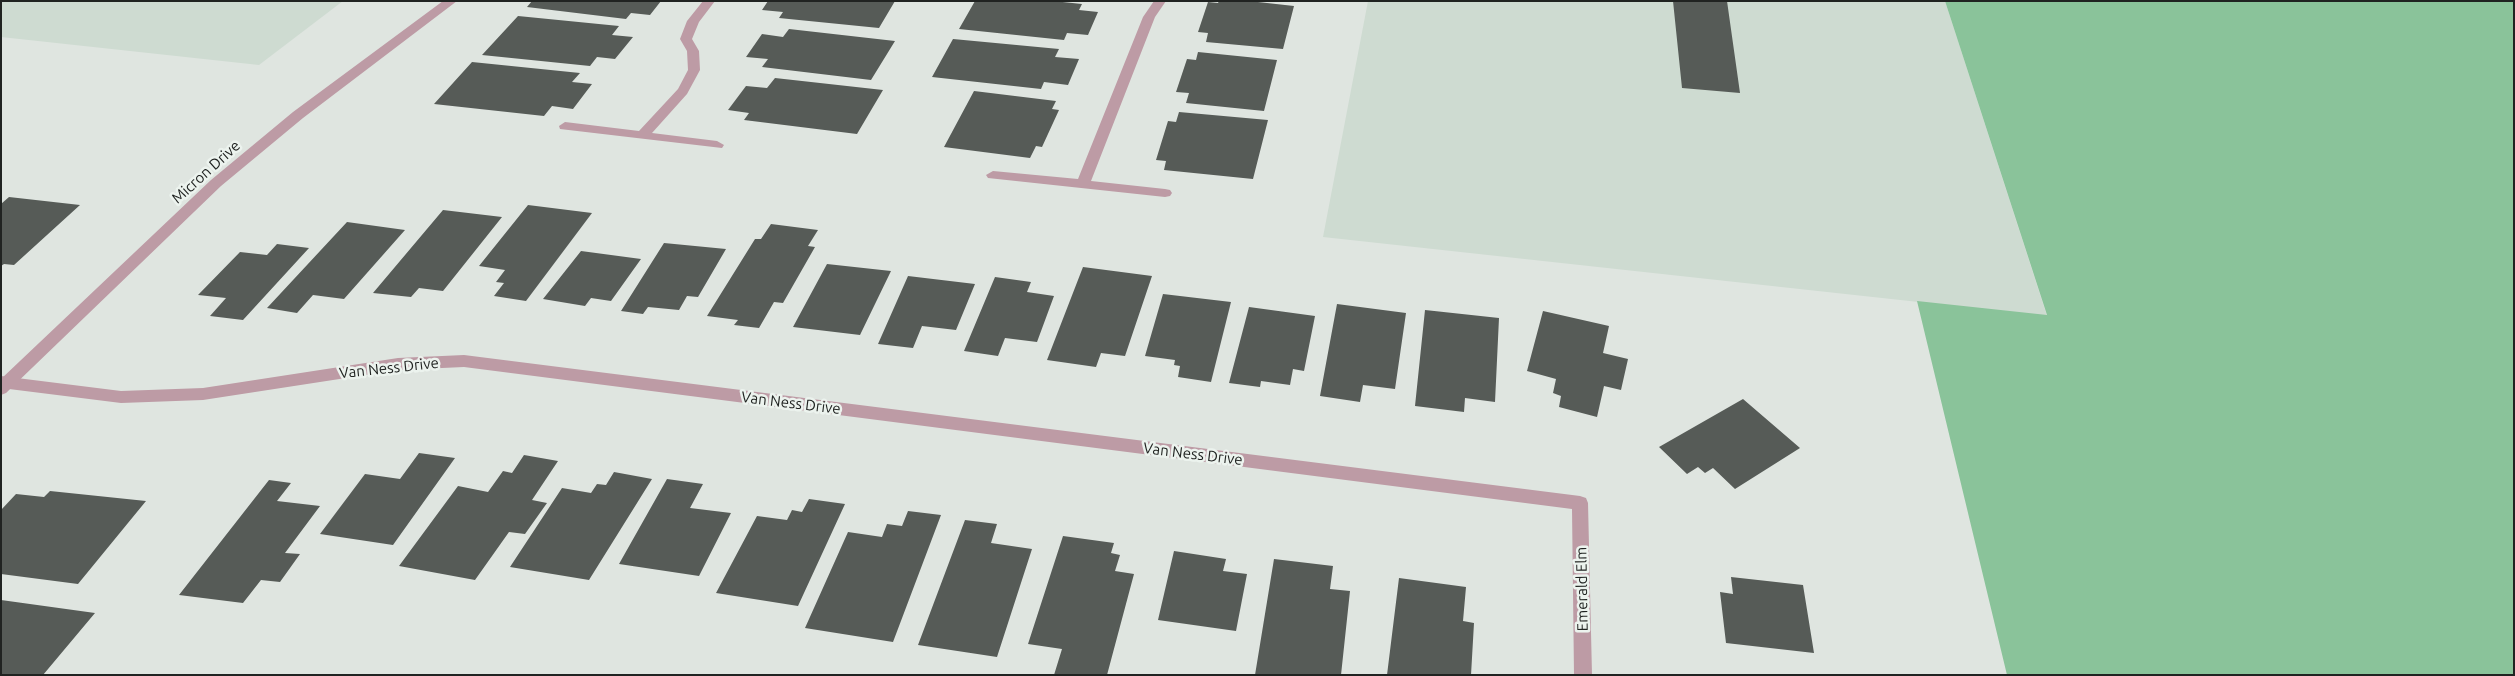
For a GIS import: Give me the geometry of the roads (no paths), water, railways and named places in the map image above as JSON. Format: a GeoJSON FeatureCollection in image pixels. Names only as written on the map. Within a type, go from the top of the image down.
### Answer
{"type":"FeatureCollection","features":[{"type":"Feature","properties":{"kind":"street","name":"Micron Drive"},"geometry":{"type":"LineString","coordinates":[[4,384],[216,183],[298,115],[451,1]]}},
{"type":"Feature","properties":{"kind":"street"},"geometry":{"type":"LineString","coordinates":[[642,136],[683,91],[694,70],[694,51],[686,39],[693,21],[709,1]]}},
{"type":"Feature","properties":{"kind":"street"},"geometry":{"type":"LineString","coordinates":[[1083,184],[1149,17],[1160,1]]}},
{"type":"Feature","properties":{"kind":"street"},"geometry":{"type":"LineString","coordinates":[[565,126],[717,145]]}},
{"type":"Feature","properties":{"kind":"street"},"geometry":{"type":"LineString","coordinates":[[993,175],[1165,193]]}},
{"type":"Feature","properties":{"kind":"street","name":"Van Ness Drive"},"geometry":{"type":"LineString","coordinates":[[4,384],[121,397],[203,394],[398,364],[464,361],[1580,503]]}},
{"type":"Feature","properties":{"kind":"street","name":"Emerald Elm"},"geometry":{"type":"LineString","coordinates":[[1580,503],[1583,675]]}}]}
